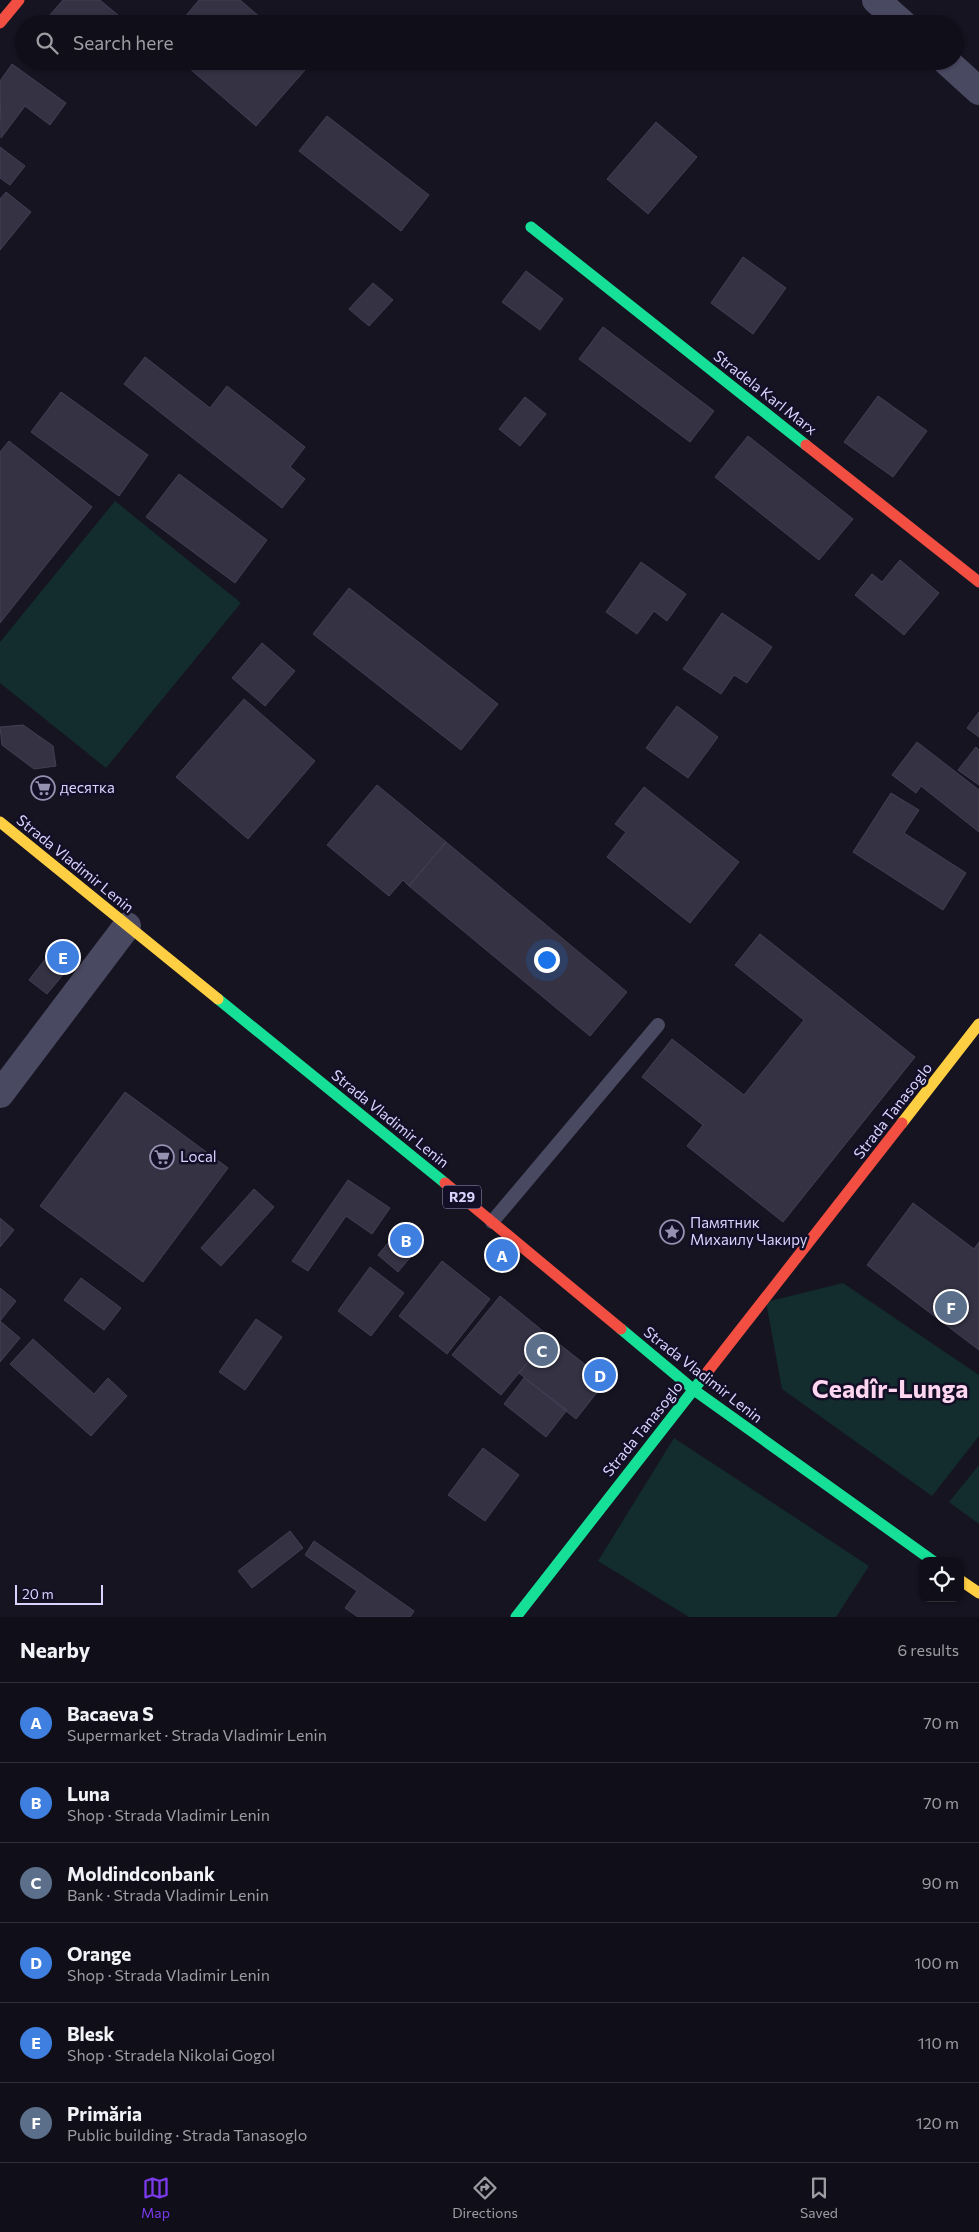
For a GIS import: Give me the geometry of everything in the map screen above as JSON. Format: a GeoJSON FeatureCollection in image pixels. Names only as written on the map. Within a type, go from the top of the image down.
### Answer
{"type":"FeatureCollection","features":[{"type":"Feature","properties":{"kind":"street"},"geometry":{"type":"LineString","coordinates":[[0,23],[19,0]]}},
{"type":"Feature","properties":{"kind":"street"},"geometry":{"type":"LineString","coordinates":[[876,0],[894,15]]}},
{"type":"Feature","properties":{"kind":"street"},"geometry":{"type":"LineString","coordinates":[[956,70],[979,90]]}},
{"type":"Feature","properties":{"kind":"street","name":"Stradela Karl Marx"},"geometry":{"type":"LineString","coordinates":[[532,228],[979,582]]}},
{"type":"Feature","properties":{"kind":"street","name":"Strada Vladimir Lenin"},"geometry":{"type":"LineString","coordinates":[[0,822],[492,1222],[694,1390],[927,1557]]}},
{"type":"Feature","properties":{"kind":"street"},"geometry":{"type":"LineString","coordinates":[[0,1094],[127,926]]}},
{"type":"Feature","properties":{"kind":"street","name":"Strada Tanasoglo"},"geometry":{"type":"LineString","coordinates":[[516,1617],[979,1024]]}},
{"type":"Feature","properties":{"kind":"street"},"geometry":{"type":"LineString","coordinates":[[964,1583],[979,1593]]}},
{"type":"Feature","properties":{"kind":"lane"},"geometry":{"type":"LineString","coordinates":[[492,1222],[658,1025]]}},
{"type":"Feature","properties":{"kind":"green space"},"geometry":{"type":"Polygon","coordinates":[[[115,501],[241,603],[106,768],[0,683],[0,642],[115,501]]]}},
{"type":"Feature","properties":{"kind":"green space"},"geometry":{"type":"Polygon","coordinates":[[[843,1283],[979,1375],[979,1436],[932,1496],[782,1389],[766,1302],[843,1283]]]}},
{"type":"Feature","properties":{"kind":"green space"},"geometry":{"type":"Polygon","coordinates":[[[674,1438],[869,1566],[836,1617],[689,1617],[598,1561],[674,1438]]]}},
{"type":"Feature","properties":{"kind":"green space"},"geometry":{"type":"Polygon","coordinates":[[[979,1465],[979,1524],[949,1502],[979,1465]]]}},
{"type":"Feature","properties":{"kind":"building"},"geometry":{"type":"Polygon","coordinates":[[[63,0],[100,0],[118,15],[50,15],[63,0]]]}},
{"type":"Feature","properties":{"kind":"building"},"geometry":{"type":"Polygon","coordinates":[[[199,0],[240,0],[258,15],[186,15],[199,0]]]}},
{"type":"Feature","properties":{"kind":"building"},"geometry":{"type":"Polygon","coordinates":[[[12,64],[15,66],[15,70],[20,70],[66,103],[50,125],[25,106],[1,138],[0,81],[12,64]]]}},
{"type":"Feature","properties":{"kind":"building"},"geometry":{"type":"Polygon","coordinates":[[[191,70],[305,70],[256,126],[191,70]]]}},
{"type":"Feature","properties":{"kind":"building"},"geometry":{"type":"Polygon","coordinates":[[[327,116],[429,195],[401,231],[299,151],[327,116]]]}},
{"type":"Feature","properties":{"kind":"building"},"geometry":{"type":"Polygon","coordinates":[[[656,122],[697,157],[648,214],[607,179],[656,122]]]}},
{"type":"Feature","properties":{"kind":"building"},"geometry":{"type":"Polygon","coordinates":[[[0,147],[25,166],[10,185],[0,178],[0,147]]]}},
{"type":"Feature","properties":{"kind":"building"},"geometry":{"type":"Polygon","coordinates":[[[6,192],[31,212],[0,250],[0,199],[6,192]]]}},
{"type":"Feature","properties":{"kind":"building"},"geometry":{"type":"Polygon","coordinates":[[[743,257],[786,288],[753,334],[711,303],[743,257]]]}},
{"type":"Feature","properties":{"kind":"building"},"geometry":{"type":"Polygon","coordinates":[[[526,271],[563,299],[540,330],[502,302],[526,271]]]}},
{"type":"Feature","properties":{"kind":"building"},"geometry":{"type":"Polygon","coordinates":[[[373,283],[393,300],[369,326],[349,309],[373,283]]]}},
{"type":"Feature","properties":{"kind":"building"},"geometry":{"type":"Polygon","coordinates":[[[603,327],[714,411],[690,442],[579,359],[603,327]]]}},
{"type":"Feature","properties":{"kind":"building"},"geometry":{"type":"Polygon","coordinates":[[[145,357],[210,408],[227,386],[305,447],[290,467],[305,479],[282,508],[124,384],[145,357]]]}},
{"type":"Feature","properties":{"kind":"building"},"geometry":{"type":"Polygon","coordinates":[[[61,392],[148,455],[119,496],[31,432],[61,392]]]}},
{"type":"Feature","properties":{"kind":"building"},"geometry":{"type":"Polygon","coordinates":[[[878,396],[927,431],[893,477],[844,442],[878,396]]]}},
{"type":"Feature","properties":{"kind":"building"},"geometry":{"type":"Polygon","coordinates":[[[525,397],[546,414],[520,446],[499,429],[525,397]]]}},
{"type":"Feature","properties":{"kind":"building"},"geometry":{"type":"Polygon","coordinates":[[[748,436],[853,519],[819,560],[715,477],[748,436]]]}},
{"type":"Feature","properties":{"kind":"building"},"geometry":{"type":"Polygon","coordinates":[[[9,441],[92,507],[0,623],[0,452],[9,441]]]}},
{"type":"Feature","properties":{"kind":"building"},"geometry":{"type":"Polygon","coordinates":[[[179,474],[267,540],[235,583],[146,517],[179,474]]]}},
{"type":"Feature","properties":{"kind":"building"},"geometry":{"type":"Polygon","coordinates":[[[900,560],[939,593],[904,635],[855,595],[872,574],[882,582],[900,560]]]}},
{"type":"Feature","properties":{"kind":"building"},"geometry":{"type":"Polygon","coordinates":[[[641,562],[686,594],[667,621],[654,611],[637,634],[606,612],[641,562]]]}},
{"type":"Feature","properties":{"kind":"building"},"geometry":{"type":"Polygon","coordinates":[[[349,588],[498,704],[461,750],[313,634],[349,588]]]}},
{"type":"Feature","properties":{"kind":"building"},"geometry":{"type":"Polygon","coordinates":[[[722,613],[772,647],[747,683],[734,675],[721,694],[683,669],[722,613]]]}},
{"type":"Feature","properties":{"kind":"building"},"geometry":{"type":"Polygon","coordinates":[[[262,643],[295,671],[265,706],[232,678],[262,643]]]}},
{"type":"Feature","properties":{"kind":"building"},"geometry":{"type":"Polygon","coordinates":[[[244,699],[315,761],[248,839],[176,777],[244,699]]]}},
{"type":"Feature","properties":{"kind":"building"},"geometry":{"type":"Polygon","coordinates":[[[677,706],[718,737],[688,778],[646,748],[677,706]]]}},
{"type":"Feature","properties":{"kind":"building"},"geometry":{"type":"Polygon","coordinates":[[[979,712],[979,737],[967,728],[979,712]]]}},
{"type":"Feature","properties":{"kind":"building"},"geometry":{"type":"Polygon","coordinates":[[[23,725],[53,746],[56,766],[34,769],[2,745],[0,727],[23,725]]]}},
{"type":"Feature","properties":{"kind":"building"},"geometry":{"type":"Polygon","coordinates":[[[917,742],[979,790],[979,832],[921,786],[916,793],[892,775],[917,742]]]}},
{"type":"Feature","properties":{"kind":"building"},"geometry":{"type":"Polygon","coordinates":[[[976,747],[979,750],[979,785],[958,770],[976,747]]]}},
{"type":"Feature","properties":{"kind":"building"},"geometry":{"type":"Polygon","coordinates":[[[377,785],[446,842],[409,886],[403,880],[389,896],[327,845],[377,785]]]}},
{"type":"Feature","properties":{"kind":"building"},"geometry":{"type":"Polygon","coordinates":[[[644,787],[739,862],[690,923],[607,857],[626,832],[615,824],[644,787]]]}},
{"type":"Feature","properties":{"kind":"building"},"geometry":{"type":"Polygon","coordinates":[[[891,793],[919,810],[904,833],[966,873],[943,910],[853,852],[891,793]]]}},
{"type":"Feature","properties":{"kind":"building"},"geometry":{"type":"Polygon","coordinates":[[[446,842],[627,992],[590,1036],[409,886],[446,842]]]}},
{"type":"Feature","properties":{"kind":"building"},"geometry":{"type":"Polygon","coordinates":[[[760,934],[915,1057],[783,1222],[687,1146],[703,1125],[642,1077],[672,1039],[744,1095],[804,1020],[735,965],[760,934]]]}},
{"type":"Feature","properties":{"kind":"building"},"geometry":{"type":"Polygon","coordinates":[[[58,943],[77,958],[47,994],[29,980],[58,943]]]}},
{"type":"Feature","properties":{"kind":"building"},"geometry":{"type":"Polygon","coordinates":[[[125,1092],[228,1168],[143,1282],[40,1206],[125,1092]]]}},
{"type":"Feature","properties":{"kind":"building"},"geometry":{"type":"Polygon","coordinates":[[[348,1180],[390,1208],[372,1234],[346,1216],[308,1271],[292,1261],[348,1180]]]}},
{"type":"Feature","properties":{"kind":"building"},"geometry":{"type":"Polygon","coordinates":[[[254,1189],[274,1207],[221,1266],[201,1248],[254,1189]]]}},
{"type":"Feature","properties":{"kind":"building"},"geometry":{"type":"Polygon","coordinates":[[[913,1203],[974,1249],[979,1242],[979,1350],[867,1265],[913,1203]]]}},
{"type":"Feature","properties":{"kind":"building"},"geometry":{"type":"Polygon","coordinates":[[[0,1218],[14,1230],[0,1247],[0,1218]]]}},
{"type":"Feature","properties":{"kind":"building"},"geometry":{"type":"Polygon","coordinates":[[[403,1225],[423,1242],[398,1272],[378,1255],[403,1225]]]}},
{"type":"Feature","properties":{"kind":"building"},"geometry":{"type":"Polygon","coordinates":[[[442,1261],[490,1299],[447,1354],[399,1316],[442,1261]]]}},
{"type":"Feature","properties":{"kind":"building"},"geometry":{"type":"Polygon","coordinates":[[[370,1267],[404,1293],[371,1336],[338,1311],[370,1267]]]}},
{"type":"Feature","properties":{"kind":"building"},"geometry":{"type":"Polygon","coordinates":[[[81,1278],[121,1308],[104,1330],[64,1300],[81,1278]]]}},
{"type":"Feature","properties":{"kind":"building"},"geometry":{"type":"Polygon","coordinates":[[[0,1288],[16,1301],[0,1321],[0,1288]]]}},
{"type":"Feature","properties":{"kind":"building"},"geometry":{"type":"Polygon","coordinates":[[[500,1296],[549,1336],[501,1395],[452,1355],[500,1296]]]}},
{"type":"Feature","properties":{"kind":"building"},"geometry":{"type":"Polygon","coordinates":[[[256,1319],[282,1337],[245,1390],[219,1372],[256,1319]]]}},
{"type":"Feature","properties":{"kind":"building"},"geometry":{"type":"Polygon","coordinates":[[[0,1321],[20,1338],[0,1362],[0,1321]]]}},
{"type":"Feature","properties":{"kind":"building"},"geometry":{"type":"Polygon","coordinates":[[[549,1336],[606,1381],[576,1419],[519,1373],[549,1336]]]}},
{"type":"Feature","properties":{"kind":"building"},"geometry":{"type":"Polygon","coordinates":[[[33,1339],[94,1394],[108,1378],[127,1396],[91,1436],[10,1364],[33,1339]]]}},
{"type":"Feature","properties":{"kind":"building"},"geometry":{"type":"Polygon","coordinates":[[[524,1378],[567,1410],[546,1437],[504,1404],[524,1378]]]}},
{"type":"Feature","properties":{"kind":"building"},"geometry":{"type":"Polygon","coordinates":[[[483,1448],[519,1475],[485,1521],[448,1495],[483,1448]]]}},
{"type":"Feature","properties":{"kind":"building"},"geometry":{"type":"Polygon","coordinates":[[[290,1531],[303,1548],[252,1588],[238,1571],[290,1531]]]}},
{"type":"Feature","properties":{"kind":"building"},"geometry":{"type":"Polygon","coordinates":[[[314,1541],[414,1611],[410,1617],[358,1617],[345,1608],[357,1591],[305,1555],[314,1541]]]}},
{"type":"Feature","properties":{"kind":"traffic: fast"},"geometry":{"type":"LineString","coordinates":[[531,227],[806,445]]}},
{"type":"Feature","properties":{"kind":"traffic: fast"},"geometry":{"type":"LineString","coordinates":[[218,999],[445,1183]]}},
{"type":"Feature","properties":{"kind":"traffic: fast"},"geometry":{"type":"LineString","coordinates":[[621,1329],[694,1390],[927,1557]]}},
{"type":"Feature","properties":{"kind":"traffic: fast"},"geometry":{"type":"LineString","coordinates":[[516,1617],[705,1375]]}},
{"type":"Feature","properties":{"kind":"traffic: slow"},"geometry":{"type":"LineString","coordinates":[[0,822],[218,999]]}},
{"type":"Feature","properties":{"kind":"traffic: slow"},"geometry":{"type":"LineString","coordinates":[[902,1123],[979,1024]]}},
{"type":"Feature","properties":{"kind":"traffic: slow"},"geometry":{"type":"LineString","coordinates":[[964,1583],[979,1593]]}},
{"type":"Feature","properties":{"kind":"traffic: jam"},"geometry":{"type":"LineString","coordinates":[[0,23],[19,0]]}},
{"type":"Feature","properties":{"kind":"traffic: jam"},"geometry":{"type":"LineString","coordinates":[[806,445],[979,582]]}},
{"type":"Feature","properties":{"kind":"traffic: jam"},"geometry":{"type":"LineString","coordinates":[[705,1375],[902,1123]]}},
{"type":"Feature","properties":{"kind":"traffic: jam"},"geometry":{"type":"LineString","coordinates":[[445,1183],[621,1329]]}},
{"type":"Feature","properties":{"kind":"place","name":"десятка"},"geometry":{"type":"Point","coordinates":[43,788]}},
{"type":"Feature","properties":{"kind":"place","name":"Blesk"},"geometry":{"type":"Point","coordinates":[63,957]}},
{"type":"Feature","properties":{"kind":"place","name":"Local"},"geometry":{"type":"Point","coordinates":[162,1157]}},
{"type":"Feature","properties":{"kind":"place","name":"Памятник Михаилу Чакиру"},"geometry":{"type":"Point","coordinates":[672,1232]}},
{"type":"Feature","properties":{"kind":"place","name":"Luna"},"geometry":{"type":"Point","coordinates":[406,1240]}},
{"type":"Feature","properties":{"kind":"place","name":"Bacaeva S"},"geometry":{"type":"Point","coordinates":[502,1255]}},
{"type":"Feature","properties":{"kind":"place","name":"Primăria"},"geometry":{"type":"Point","coordinates":[951,1307]}},
{"type":"Feature","properties":{"kind":"place","name":"Moldindconbank"},"geometry":{"type":"Point","coordinates":[542,1350]}},
{"type":"Feature","properties":{"kind":"place","name":"Orange"},"geometry":{"type":"Point","coordinates":[600,1375]}},
{"type":"Feature","properties":{"kind":"district","name":"Ceadîr-Lunga"},"geometry":{"type":"Point","coordinates":[890,1389]}}]}
